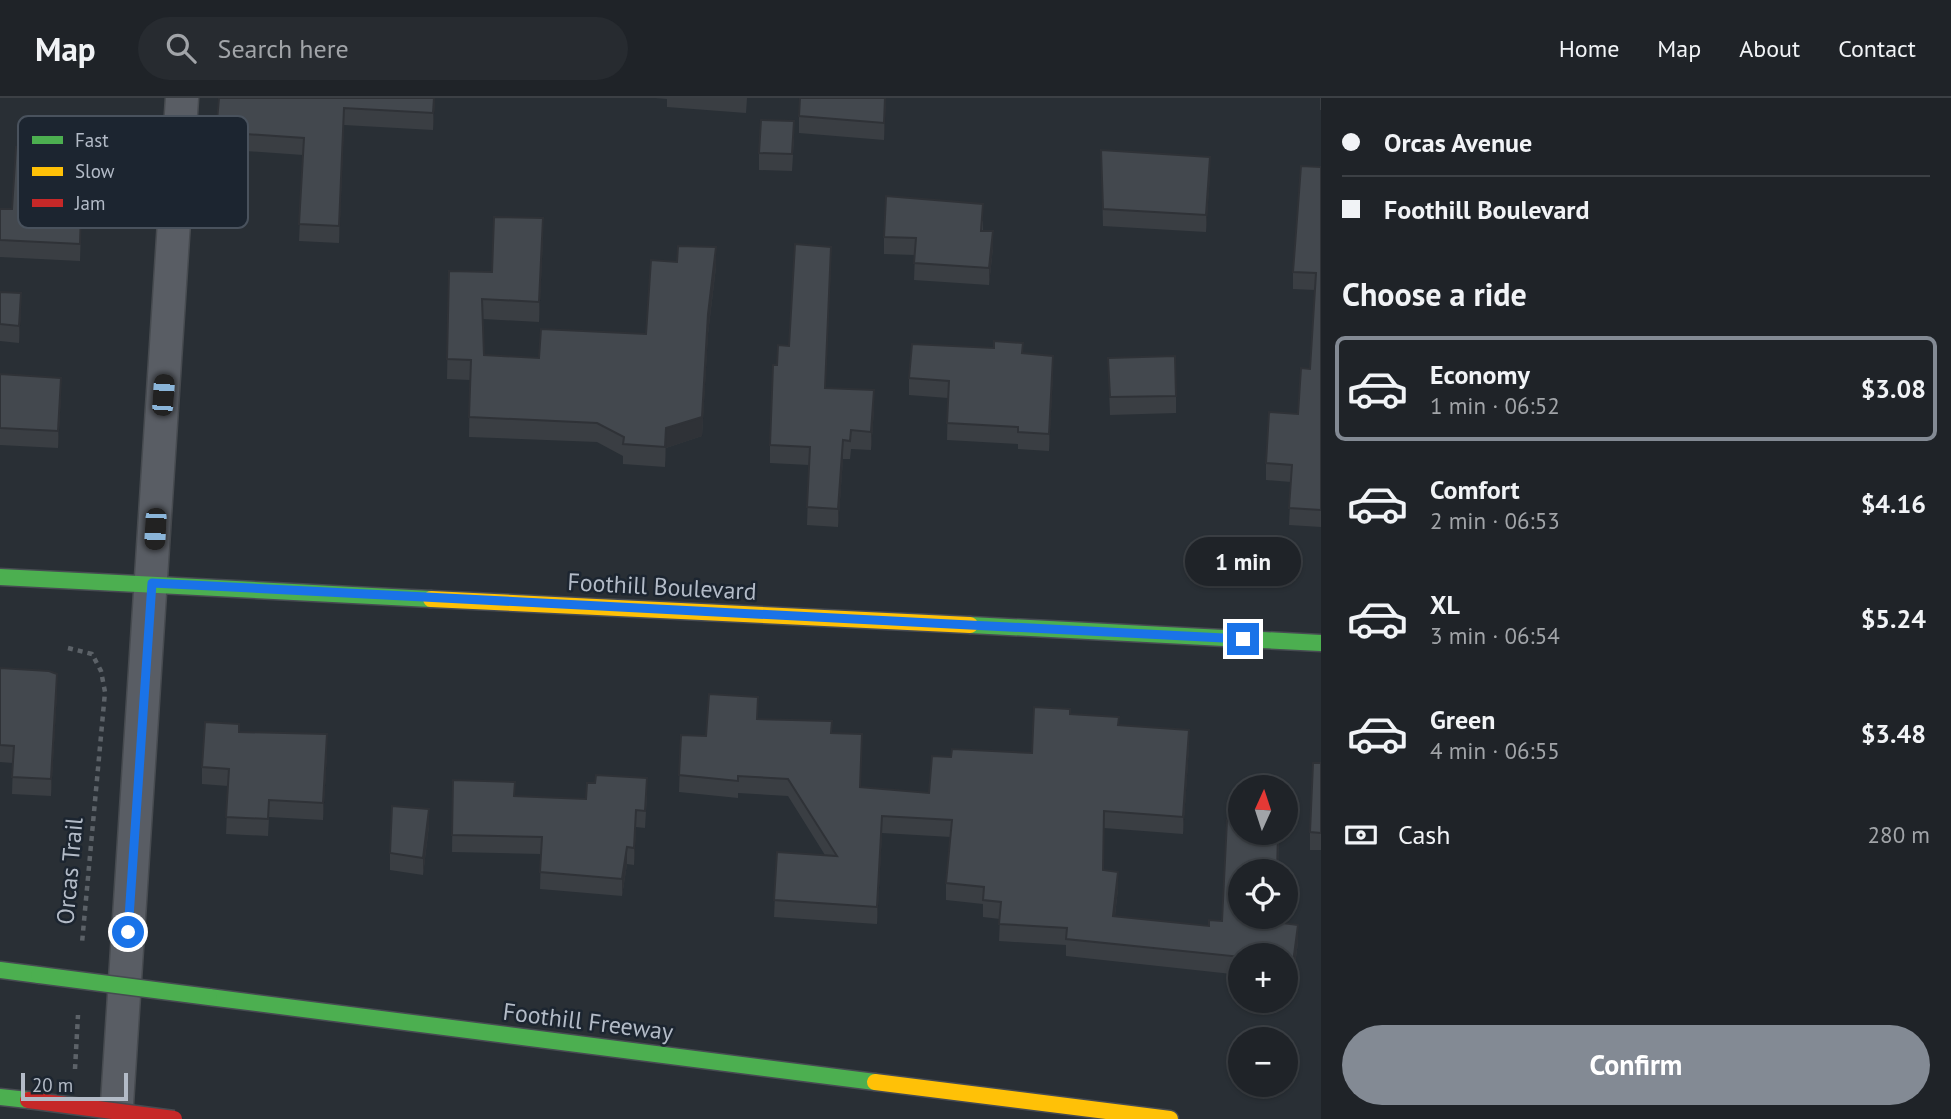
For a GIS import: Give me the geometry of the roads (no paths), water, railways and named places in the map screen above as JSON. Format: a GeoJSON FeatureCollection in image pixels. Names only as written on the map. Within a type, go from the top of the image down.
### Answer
{"type":"FeatureCollection","features":[{"type":"Feature","properties":{"kind":"main road","name":"Foothill Boulevard"},"geometry":{"type":"LineString","coordinates":[[0,577],[1321,643]]}},
{"type":"Feature","properties":{"kind":"main road","name":"Foothill Freeway"},"geometry":{"type":"LineString","coordinates":[[0,970],[1170,1119]]}},
{"type":"Feature","properties":{"kind":"main road"},"geometry":{"type":"LineString","coordinates":[[0,1097],[174,1119]]}},
{"type":"Feature","properties":{"kind":"street"},"geometry":{"type":"LineString","coordinates":[[181,116],[182,98]]}},
{"type":"Feature","properties":{"kind":"street"},"geometry":{"type":"LineString","coordinates":[[116,1119],[174,228]]}}]}
